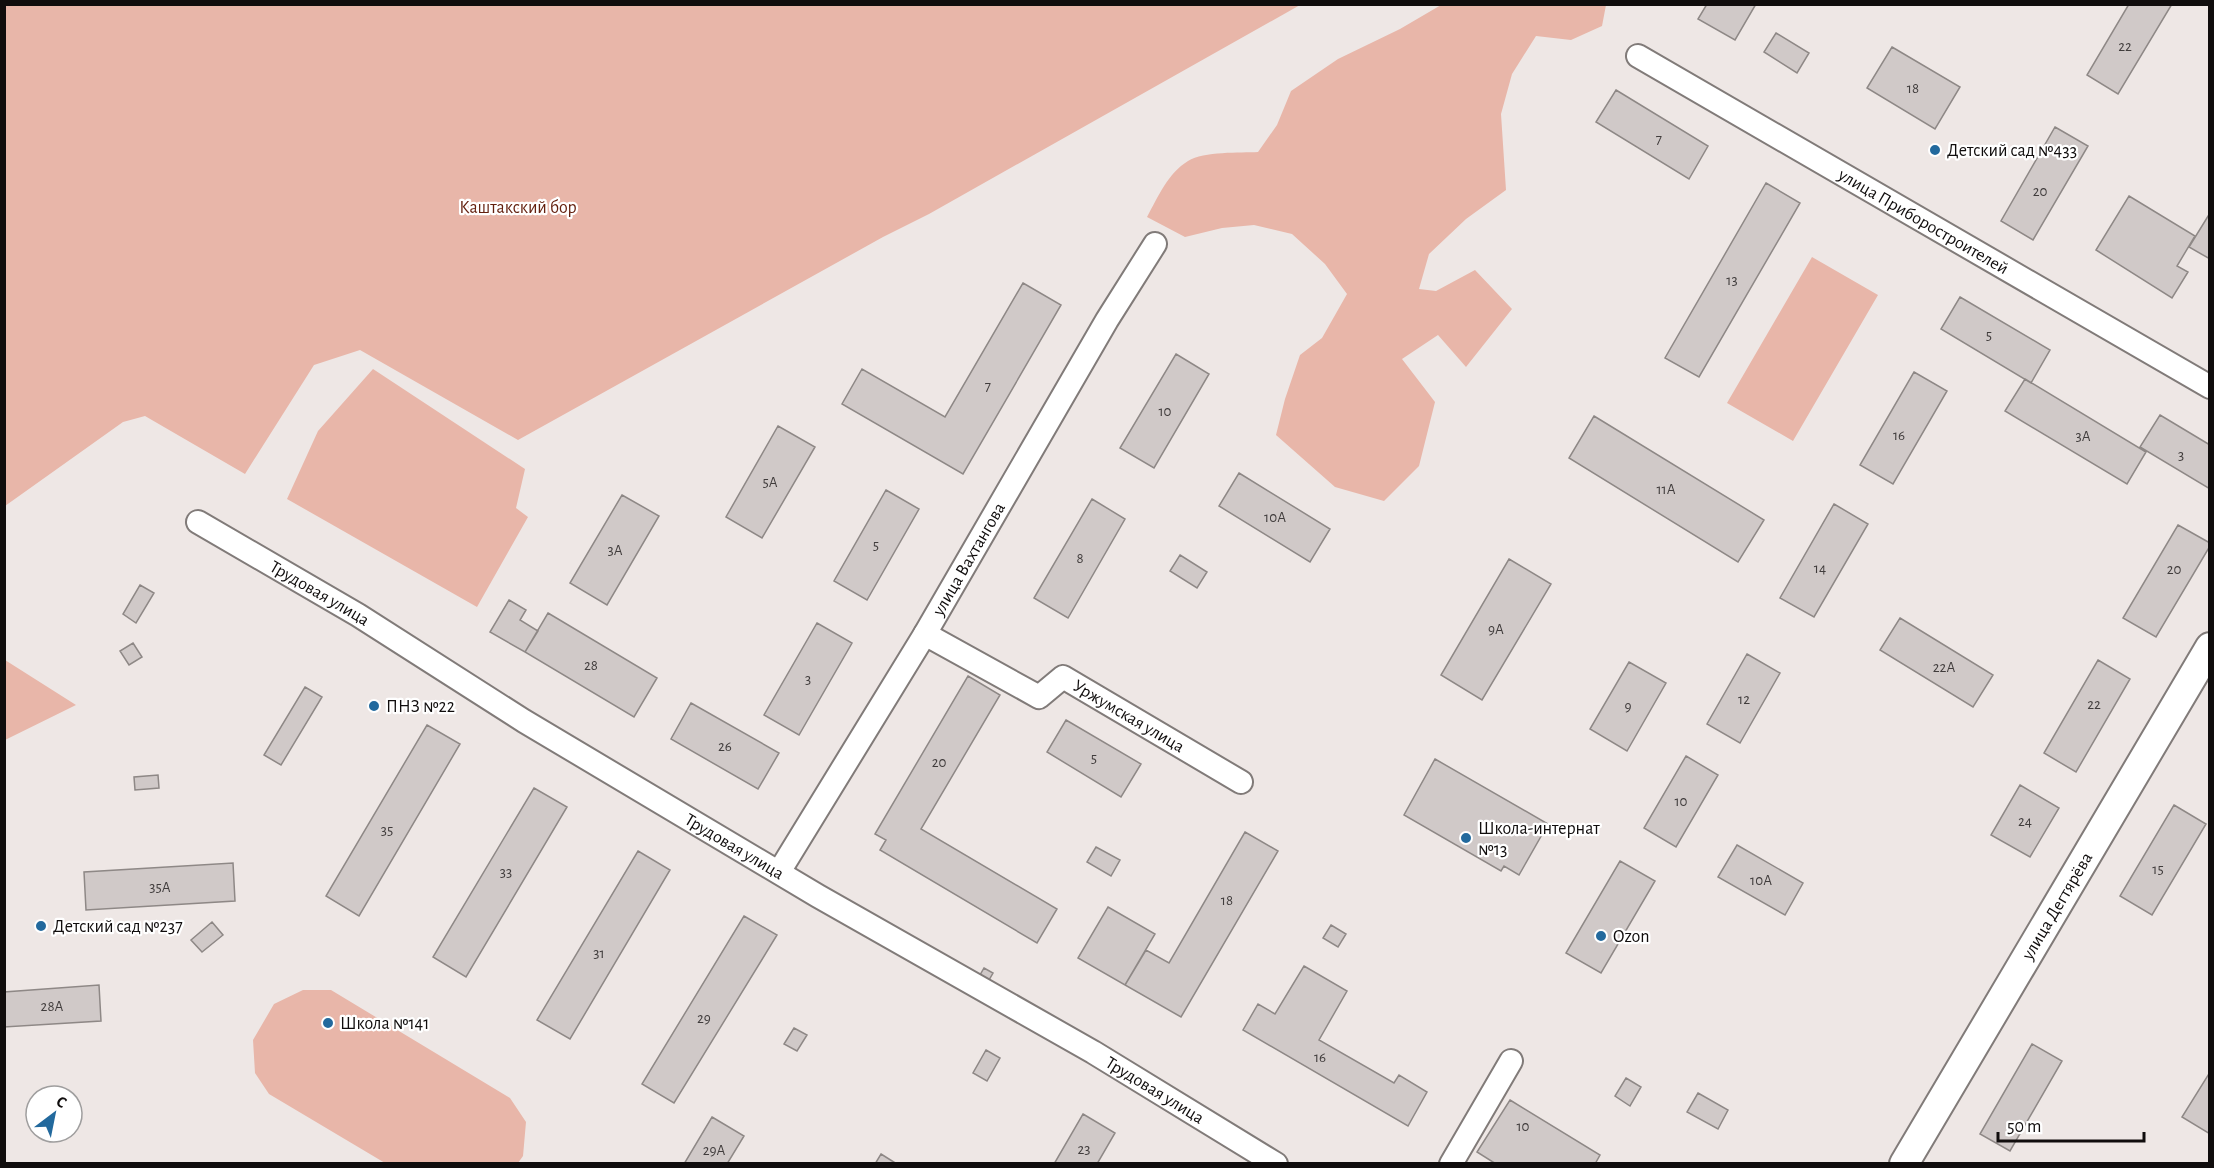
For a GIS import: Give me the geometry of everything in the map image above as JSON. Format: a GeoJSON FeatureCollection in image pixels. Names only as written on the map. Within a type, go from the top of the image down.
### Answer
{"type":"FeatureCollection","features":[{"type":"Feature","properties":{"kind":"street","name":"улица Приборостроителей"},"geometry":{"type":"LineString","coordinates":[[1638,56],[2210,387]]}},
{"type":"Feature","properties":{"kind":"street","name":"улица Вахтангова"},"geometry":{"type":"LineString","coordinates":[[779,872],[925,634],[1107,320],[1155,244]]}},
{"type":"Feature","properties":{"kind":"street","name":"Трудовая улица"},"geometry":{"type":"LineString","coordinates":[[198,522],[358,615],[524,721],[818,896],[1093,1053],[1276,1164]]}},
{"type":"Feature","properties":{"kind":"street","name":"Уржумская улица"},"geometry":{"type":"LineString","coordinates":[[925,634],[1039,697],[1063,676],[1242,782]]}},
{"type":"Feature","properties":{"kind":"street","name":"улица Дегтярёва"},"geometry":{"type":"LineString","coordinates":[[1904,1164],[2210,647]]}},
{"type":"Feature","properties":{"kind":"street"},"geometry":{"type":"LineString","coordinates":[[1451,1164],[1511,1061]]}},
{"type":"Feature","properties":{"kind":"green space","name":"Каштакский бор"},"geometry":{"type":"Polygon","coordinates":[[[5,4],[1300,5],[929,214],[883,237],[518,440],[360,350],[314,365],[245,474],[145,416],[123,422],[5,506],[5,4]]]}},
{"type":"Feature","properties":{"kind":"green space"},"geometry":{"type":"Polygon","coordinates":[[[1441,5],[1606,5],[1602,26],[1571,40],[1536,36],[1512,74],[1501,114],[1506,190],[1466,219],[1429,254],[1419,289],[1436,291],[1475,270],[1512,309],[1466,367],[1438,335],[1402,359],[1435,402],[1419,466],[1384,501],[1335,487],[1276,435],[1300,355],[1322,338],[1347,294],[1325,264],[1292,234],[1254,225],[1222,228],[1185,237],[1147,217],[1164,186],[1181,166],[1203,156],[1258,152],[1277,125],[1291,91],[1338,59],[1400,29],[1441,5]]]}},
{"type":"Feature","properties":{"kind":"green space"},"geometry":{"type":"Polygon","coordinates":[[[1812,257],[1878,295],[1793,441],[1727,403],[1812,257]]]}},
{"type":"Feature","properties":{"kind":"green space"},"geometry":{"type":"Polygon","coordinates":[[[373,369],[525,469],[516,508],[528,517],[477,607],[287,499],[318,431],[373,369]]]}},
{"type":"Feature","properties":{"kind":"green space"},"geometry":{"type":"Polygon","coordinates":[[[5,660],[76,705],[5,740],[5,660]]]}},
{"type":"Feature","properties":{"kind":"green space"},"geometry":{"type":"Polygon","coordinates":[[[303,990],[331,990],[510,1098],[526,1122],[523,1156],[518,1163],[385,1163],[269,1094],[255,1073],[253,1040],[274,1004],[303,990]]]}},
{"type":"Feature","properties":{"kind":"building"},"geometry":{"type":"Polygon","coordinates":[[[1707,4],[1756,4],[1735,40],[1698,19],[1707,4]]]}},
{"type":"Feature","properties":{"kind":"building"},"geometry":{"type":"Polygon","coordinates":[[[2129,4],[2172,4],[2118,94],[2087,75],[2129,4]]]}},
{"type":"Feature","properties":{"kind":"building"},"geometry":{"type":"Polygon","coordinates":[[[1776,33],[1809,53],[1797,73],[1764,52],[1776,33]]]}},
{"type":"Feature","properties":{"kind":"building"},"geometry":{"type":"Polygon","coordinates":[[[1892,47],[1960,87],[1935,129],[1867,88],[1892,47]]]}},
{"type":"Feature","properties":{"kind":"building"},"geometry":{"type":"Polygon","coordinates":[[[1616,90],[1708,146],[1689,179],[1596,122],[1616,90]]]}},
{"type":"Feature","properties":{"kind":"building"},"geometry":{"type":"Polygon","coordinates":[[[2055,127],[2088,146],[2033,240],[2001,221],[2055,127]]]}},
{"type":"Feature","properties":{"kind":"building"},"geometry":{"type":"Polygon","coordinates":[[[1766,183],[1800,203],[1699,377],[1665,358],[1766,183]]]}},
{"type":"Feature","properties":{"kind":"building"},"geometry":{"type":"Polygon","coordinates":[[[2129,196],[2195,236],[2177,266],[2188,272],[2172,298],[2096,250],[2129,196]]]}},
{"type":"Feature","properties":{"kind":"building"},"geometry":{"type":"Polygon","coordinates":[[[2210,213],[2210,259],[2189,247],[2210,213]]]}},
{"type":"Feature","properties":{"kind":"building"},"geometry":{"type":"Polygon","coordinates":[[[1023,283],[1061,305],[963,474],[842,404],[862,369],[945,417],[1023,283]]]}},
{"type":"Feature","properties":{"kind":"building"},"geometry":{"type":"Polygon","coordinates":[[[1960,297],[2050,350],[2031,383],[1941,329],[1960,297]]]}},
{"type":"Feature","properties":{"kind":"building"},"geometry":{"type":"Polygon","coordinates":[[[1176,354],[1209,374],[1154,468],[1120,448],[1176,354]]]}},
{"type":"Feature","properties":{"kind":"building"},"geometry":{"type":"Polygon","coordinates":[[[1914,372],[1947,391],[1893,484],[1860,465],[1914,372]]]}},
{"type":"Feature","properties":{"kind":"building"},"geometry":{"type":"Polygon","coordinates":[[[2025,379],[2146,452],[2127,484],[2005,411],[2025,379]]]}},
{"type":"Feature","properties":{"kind":"building"},"geometry":{"type":"Polygon","coordinates":[[[2160,415],[2210,445],[2210,489],[2140,447],[2160,415]]]}},
{"type":"Feature","properties":{"kind":"building"},"geometry":{"type":"Polygon","coordinates":[[[1594,416],[1764,520],[1738,562],[1569,458],[1594,416]]]}},
{"type":"Feature","properties":{"kind":"building"},"geometry":{"type":"Polygon","coordinates":[[[778,426],[815,447],[762,538],[726,517],[778,426]]]}},
{"type":"Feature","properties":{"kind":"building"},"geometry":{"type":"Polygon","coordinates":[[[1239,473],[1330,529],[1310,562],[1219,506],[1239,473]]]}},
{"type":"Feature","properties":{"kind":"building"},"geometry":{"type":"Polygon","coordinates":[[[886,490],[919,509],[867,600],[834,581],[886,490]]]}},
{"type":"Feature","properties":{"kind":"building"},"geometry":{"type":"Polygon","coordinates":[[[622,495],[659,516],[607,605],[570,583],[622,495]]]}},
{"type":"Feature","properties":{"kind":"building"},"geometry":{"type":"Polygon","coordinates":[[[1092,499],[1125,519],[1068,618],[1034,598],[1092,499]]]}},
{"type":"Feature","properties":{"kind":"building"},"geometry":{"type":"Polygon","coordinates":[[[1834,504],[1868,524],[1814,617],[1780,598],[1834,504]]]}},
{"type":"Feature","properties":{"kind":"building"},"geometry":{"type":"Polygon","coordinates":[[[2178,525],[2210,543],[2210,546],[2156,637],[2123,618],[2178,525]]]}},
{"type":"Feature","properties":{"kind":"building"},"geometry":{"type":"Polygon","coordinates":[[[1180,555],[1207,572],[1197,588],[1170,571],[1180,555]]]}},
{"type":"Feature","properties":{"kind":"building"},"geometry":{"type":"Polygon","coordinates":[[[1509,559],[1551,584],[1482,700],[1441,675],[1509,559]]]}},
{"type":"Feature","properties":{"kind":"building"},"geometry":{"type":"Polygon","coordinates":[[[140,585],[154,593],[136,623],[123,614],[140,585]]]}},
{"type":"Feature","properties":{"kind":"building"},"geometry":{"type":"Polygon","coordinates":[[[509,600],[526,610],[520,620],[538,631],[525,652],[490,632],[509,600]]]}},
{"type":"Feature","properties":{"kind":"building"},"geometry":{"type":"Polygon","coordinates":[[[548,613],[657,678],[634,717],[525,652],[548,613]]]}},
{"type":"Feature","properties":{"kind":"building"},"geometry":{"type":"Polygon","coordinates":[[[1900,618],[1993,675],[1973,707],[1880,650],[1900,618]]]}},
{"type":"Feature","properties":{"kind":"building"},"geometry":{"type":"Polygon","coordinates":[[[817,623],[852,643],[799,735],[764,715],[817,623]]]}},
{"type":"Feature","properties":{"kind":"building"},"geometry":{"type":"Polygon","coordinates":[[[133,643],[142,657],[129,665],[120,651],[133,643]]]}},
{"type":"Feature","properties":{"kind":"building"},"geometry":{"type":"Polygon","coordinates":[[[1747,654],[1780,673],[1740,743],[1707,724],[1747,654]]]}},
{"type":"Feature","properties":{"kind":"building"},"geometry":{"type":"Polygon","coordinates":[[[2098,660],[2130,679],[2076,772],[2044,753],[2098,660]]]}},
{"type":"Feature","properties":{"kind":"building"},"geometry":{"type":"Polygon","coordinates":[[[1629,662],[1666,683],[1627,751],[1590,729],[1629,662]]]}},
{"type":"Feature","properties":{"kind":"building"},"geometry":{"type":"Polygon","coordinates":[[[968,676],[1000,695],[921,829],[1057,909],[1037,943],[880,850],[886,840],[875,834],[968,676]]]}},
{"type":"Feature","properties":{"kind":"building"},"geometry":{"type":"Polygon","coordinates":[[[305,687],[322,697],[281,765],[264,755],[305,687]]]}},
{"type":"Feature","properties":{"kind":"building"},"geometry":{"type":"Polygon","coordinates":[[[691,703],[779,753],[758,789],[671,739],[691,703]]]}},
{"type":"Feature","properties":{"kind":"building"},"geometry":{"type":"Polygon","coordinates":[[[1066,720],[1141,764],[1121,797],[1047,752],[1066,720]]]}},
{"type":"Feature","properties":{"kind":"building"},"geometry":{"type":"Polygon","coordinates":[[[427,725],[460,744],[359,916],[326,896],[427,725]]]}},
{"type":"Feature","properties":{"kind":"building"},"geometry":{"type":"Polygon","coordinates":[[[1686,756],[1718,775],[1676,847],[1644,828],[1686,756]]]}},
{"type":"Feature","properties":{"kind":"building"},"geometry":{"type":"Polygon","coordinates":[[[1435,759],[1548,824],[1519,875],[1504,866],[1501,871],[1404,815],[1435,759]]]}},
{"type":"Feature","properties":{"kind":"building"},"geometry":{"type":"Polygon","coordinates":[[[158,775],[159,788],[135,790],[134,777],[158,775]]]}},
{"type":"Feature","properties":{"kind":"building"},"geometry":{"type":"Polygon","coordinates":[[[2020,785],[2059,808],[2030,857],[1991,835],[2020,785]]]}},
{"type":"Feature","properties":{"kind":"building"},"geometry":{"type":"Polygon","coordinates":[[[534,788],[567,807],[466,977],[433,957],[534,788]]]}},
{"type":"Feature","properties":{"kind":"building"},"geometry":{"type":"Polygon","coordinates":[[[2174,805],[2206,824],[2152,915],[2120,896],[2174,805]]]}},
{"type":"Feature","properties":{"kind":"building"},"geometry":{"type":"Polygon","coordinates":[[[1245,832],[1278,851],[1181,1017],[1125,985],[1146,950],[1169,963],[1245,832]]]}},
{"type":"Feature","properties":{"kind":"building"},"geometry":{"type":"Polygon","coordinates":[[[1737,845],[1803,883],[1785,915],[1718,877],[1737,845]]]}},
{"type":"Feature","properties":{"kind":"building"},"geometry":{"type":"Polygon","coordinates":[[[1096,847],[1120,860],[1111,876],[1087,862],[1096,847]]]}},
{"type":"Feature","properties":{"kind":"building"},"geometry":{"type":"Polygon","coordinates":[[[638,851],[670,870],[570,1039],[537,1020],[638,851]]]}},
{"type":"Feature","properties":{"kind":"building"},"geometry":{"type":"Polygon","coordinates":[[[1620,861],[1655,881],[1601,973],[1566,953],[1620,861]]]}},
{"type":"Feature","properties":{"kind":"building"},"geometry":{"type":"Polygon","coordinates":[[[233,863],[235,901],[86,910],[84,872],[233,863]]]}},
{"type":"Feature","properties":{"kind":"building"},"geometry":{"type":"Polygon","coordinates":[[[1108,907],[1155,934],[1125,985],[1078,958],[1108,907]]]}},
{"type":"Feature","properties":{"kind":"building"},"geometry":{"type":"Polygon","coordinates":[[[744,916],[777,935],[674,1103],[642,1084],[744,916]]]}},
{"type":"Feature","properties":{"kind":"building"},"geometry":{"type":"Polygon","coordinates":[[[212,922],[223,935],[202,952],[191,940],[212,922]]]}},
{"type":"Feature","properties":{"kind":"building"},"geometry":{"type":"Polygon","coordinates":[[[1331,925],[1346,934],[1338,947],[1323,938],[1331,925]]]}},
{"type":"Feature","properties":{"kind":"building"},"geometry":{"type":"Polygon","coordinates":[[[1304,966],[1347,991],[1319,1040],[1394,1083],[1399,1075],[1427,1092],[1408,1126],[1243,1030],[1258,1004],[1275,1014],[1304,966]]]}},
{"type":"Feature","properties":{"kind":"building"},"geometry":{"type":"Polygon","coordinates":[[[984,968],[993,973],[989,980],[980,975],[984,968]]]}},
{"type":"Feature","properties":{"kind":"building"},"geometry":{"type":"Polygon","coordinates":[[[99,985],[101,1021],[4,1027],[4,992],[99,985]]]}},
{"type":"Feature","properties":{"kind":"building"},"geometry":{"type":"Polygon","coordinates":[[[794,1028],[807,1035],[797,1051],[784,1044],[794,1028]]]}},
{"type":"Feature","properties":{"kind":"building"},"geometry":{"type":"Polygon","coordinates":[[[2032,1044],[2062,1061],[2010,1151],[1980,1134],[2032,1044]]]}},
{"type":"Feature","properties":{"kind":"building"},"geometry":{"type":"Polygon","coordinates":[[[986,1050],[1000,1058],[987,1081],[973,1073],[986,1050]]]}},
{"type":"Feature","properties":{"kind":"building"},"geometry":{"type":"Polygon","coordinates":[[[2210,1072],[2210,1134],[2182,1117],[2210,1072]]]}},
{"type":"Feature","properties":{"kind":"building"},"geometry":{"type":"Polygon","coordinates":[[[1626,1078],[1641,1087],[1630,1106],[1615,1096],[1626,1078]]]}},
{"type":"Feature","properties":{"kind":"building"},"geometry":{"type":"Polygon","coordinates":[[[1698,1093],[1728,1110],[1718,1129],[1687,1112],[1698,1093]]]}},
{"type":"Feature","properties":{"kind":"building"},"geometry":{"type":"Polygon","coordinates":[[[1510,1100],[1600,1155],[1595,1164],[1496,1164],[1477,1152],[1510,1100]]]}},
{"type":"Feature","properties":{"kind":"building"},"geometry":{"type":"Polygon","coordinates":[[[1083,1114],[1115,1133],[1097,1164],[1054,1164],[1083,1114]]]}},
{"type":"Feature","properties":{"kind":"building"},"geometry":{"type":"Polygon","coordinates":[[[712,1117],[744,1136],[727,1164],[684,1164],[712,1117]]]}},
{"type":"Feature","properties":{"kind":"building"},"geometry":{"type":"Polygon","coordinates":[[[881,1154],[897,1164],[875,1164],[881,1154]]]}},
{"type":"Feature","properties":{"kind":"place","name":"Детский сад №433"},"geometry":{"type":"Point","coordinates":[1935,150]}},
{"type":"Feature","properties":{"kind":"place","name":"ПНЗ №22"},"geometry":{"type":"Point","coordinates":[374,706]}},
{"type":"Feature","properties":{"kind":"place","name":"Школа-интернат №13"},"geometry":{"type":"Point","coordinates":[1466,838]}},
{"type":"Feature","properties":{"kind":"place","name":"Детский сад №237"},"geometry":{"type":"Point","coordinates":[41,926]}},
{"type":"Feature","properties":{"kind":"place","name":"Ozon"},"geometry":{"type":"Point","coordinates":[1601,936]}},
{"type":"Feature","properties":{"kind":"place","name":"Школа №141"},"geometry":{"type":"Point","coordinates":[328,1023]}}]}
